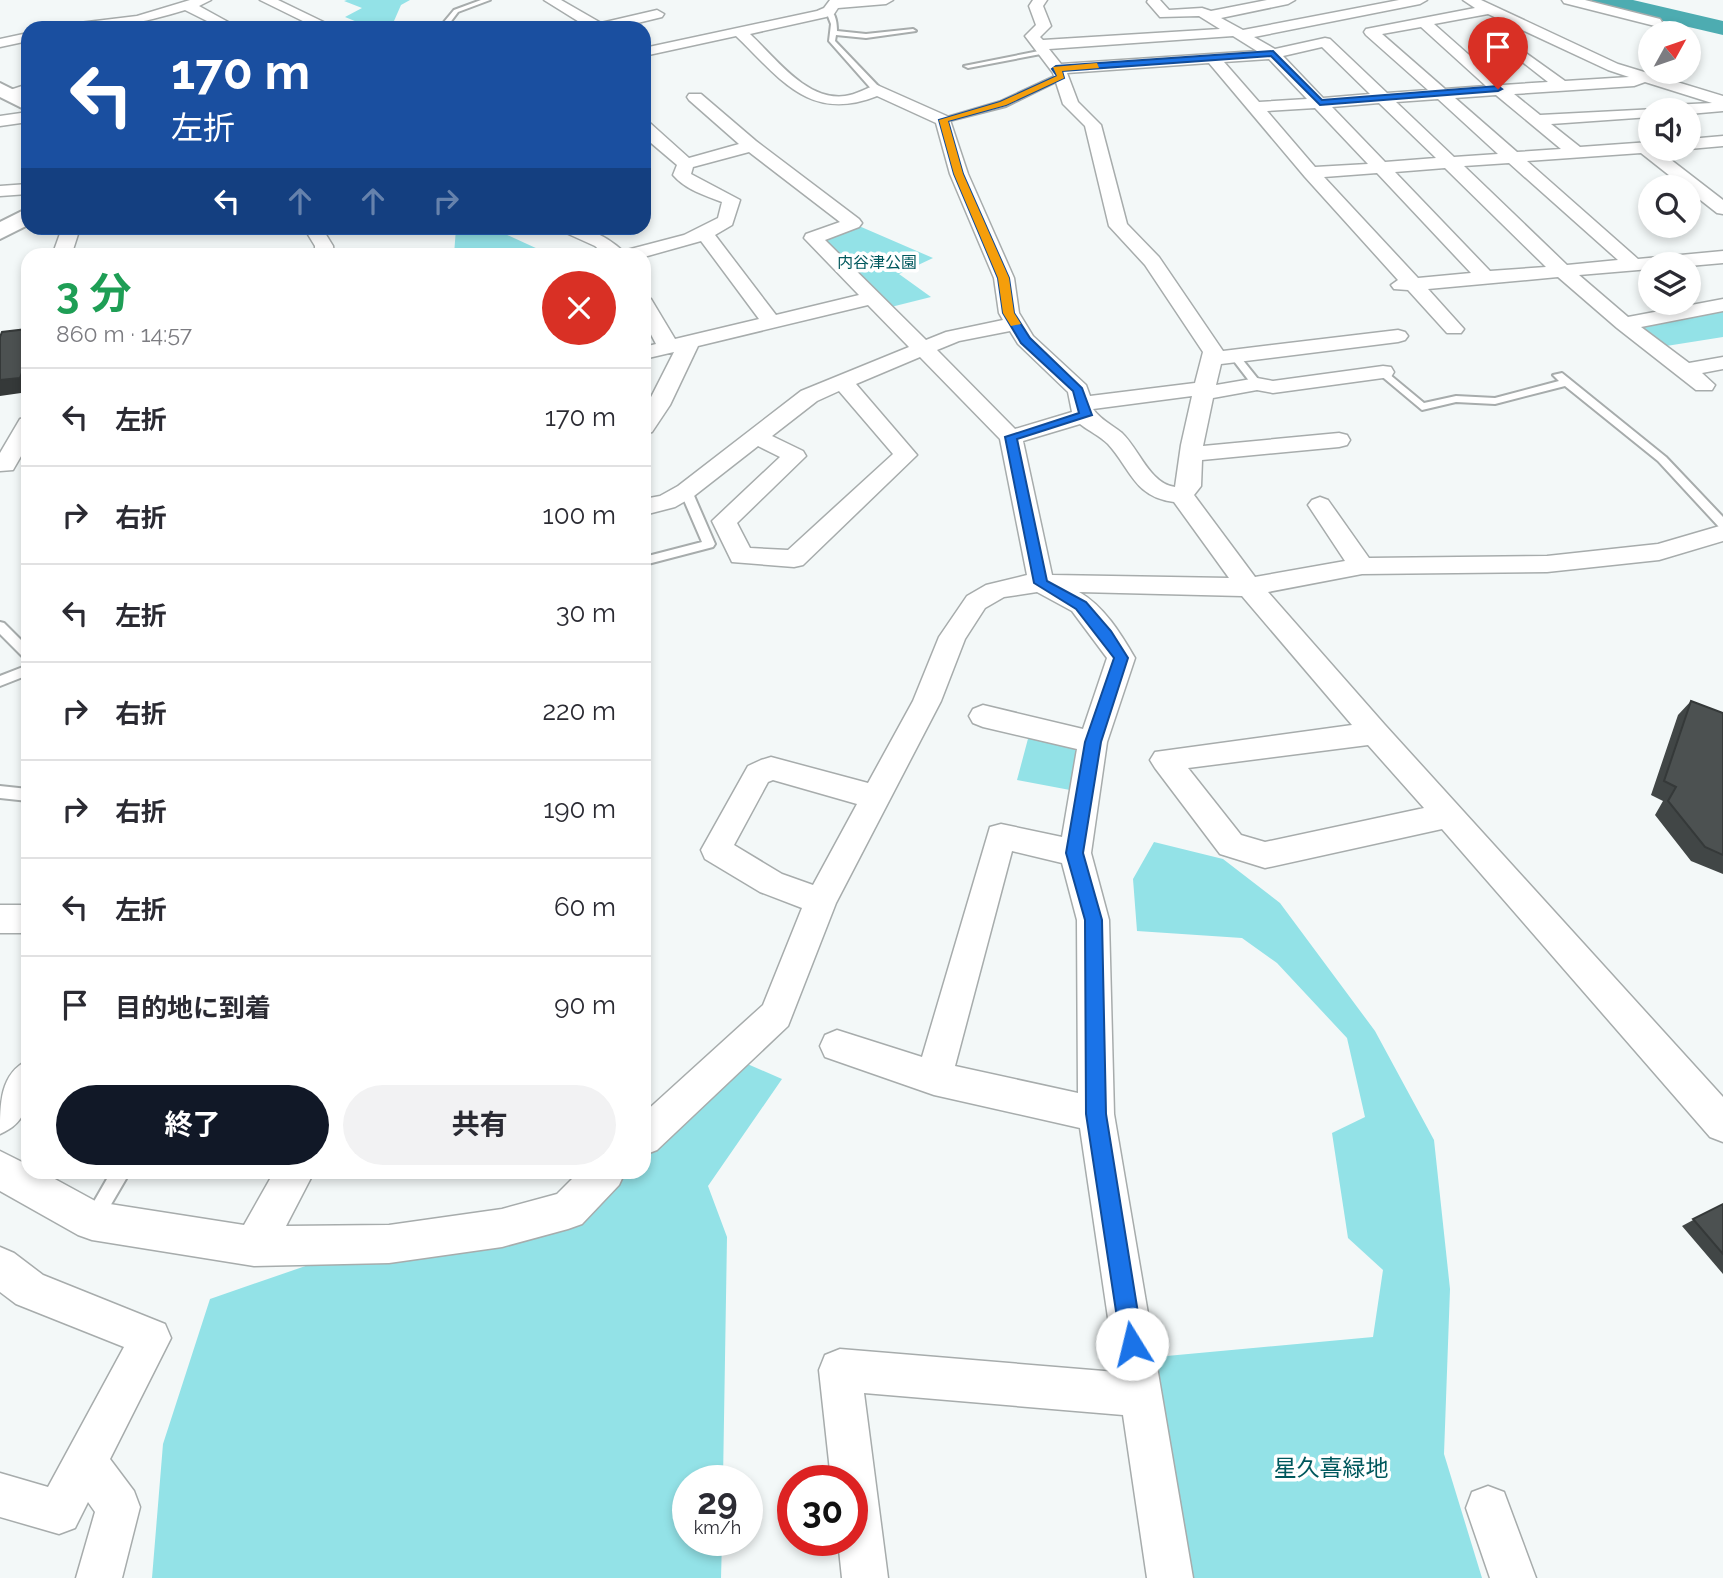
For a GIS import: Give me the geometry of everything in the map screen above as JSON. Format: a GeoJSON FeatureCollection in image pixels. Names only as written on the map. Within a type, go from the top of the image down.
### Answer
{"type":"FeatureCollection","features":[{"type":"Feature","properties":{"kind":"street"},"geometry":{"type":"LineString","coordinates":[[143,21],[204,0]]}},
{"type":"Feature","properties":{"kind":"street"},"geometry":{"type":"LineString","coordinates":[[267,0],[314,21]]}},
{"type":"Feature","properties":{"kind":"street"},"geometry":{"type":"LineString","coordinates":[[551,0],[587,21]]}},
{"type":"Feature","properties":{"kind":"street"},"geometry":{"type":"LineString","coordinates":[[651,50],[739,31],[834,5],[886,0]]}},
{"type":"Feature","properties":{"kind":"street"},"geometry":{"type":"LineString","coordinates":[[1040,0],[1036,6],[1044,26],[1032,36],[1050,61],[1071,104],[1093,125],[1118,226],[1153,261],[1213,352],[1223,358],[1398,336]]}},
{"type":"Feature","properties":{"kind":"street"},"geometry":{"type":"LineString","coordinates":[[1208,16],[1288,0]]}},
{"type":"Feature","properties":{"kind":"street"},"geometry":{"type":"LineString","coordinates":[[1050,61],[1239,33],[1420,0]]}},
{"type":"Feature","properties":{"kind":"street"},"geometry":{"type":"LineString","coordinates":[[1470,0],[1638,76]]}},
{"type":"Feature","properties":{"kind":"street"},"geometry":{"type":"LineString","coordinates":[[1569,0],[1652,21]]}},
{"type":"Feature","properties":{"kind":"street"},"geometry":{"type":"LineString","coordinates":[[1153,2],[1164,13],[1202,12],[1273,54],[1486,278]]}},
{"type":"Feature","properties":{"kind":"street"},"geometry":{"type":"LineString","coordinates":[[188,6],[218,21]]}},
{"type":"Feature","properties":{"kind":"street"},"geometry":{"type":"LineString","coordinates":[[1490,9],[1371,32],[1634,265]]}},
{"type":"Feature","properties":{"kind":"street"},"geometry":{"type":"LineString","coordinates":[[628,21],[657,14]]}},
{"type":"Feature","properties":{"kind":"street"},"geometry":{"type":"LineString","coordinates":[[1424,23],[1498,89],[1577,153]]}},
{"type":"Feature","properties":{"kind":"street"},"geometry":{"type":"LineString","coordinates":[[739,31],[772,65],[809,92],[839,101],[877,90],[943,120],[959,174],[1003,278],[1009,313],[1025,340],[1078,390],[1083,409],[1115,439],[1150,485],[1164,493],[1181,495],[1250,587],[1446,816],[1723,1124]]}},
{"type":"Feature","properties":{"kind":"street"},"geometry":{"type":"LineString","coordinates":[[0,43],[21,38]]}},
{"type":"Feature","properties":{"kind":"street"},"geometry":{"type":"LineString","coordinates":[[1331,48],[1377,38]]}},
{"type":"Feature","properties":{"kind":"street"},"geometry":{"type":"LineString","coordinates":[[1050,61],[1213,58],[1273,54],[1325,42],[1562,271],[1624,324],[1704,385]]}},
{"type":"Feature","properties":{"kind":"street"},"geometry":{"type":"LineString","coordinates":[[1516,50],[1562,86]]}},
{"type":"Feature","properties":{"kind":"street"},"geometry":{"type":"LineString","coordinates":[[1213,58],[1407,285],[1454,329]]}},
{"type":"Feature","properties":{"kind":"street"},"geometry":{"type":"LineString","coordinates":[[1256,107],[1638,79]]}},
{"type":"Feature","properties":{"kind":"street"},"geometry":{"type":"LineString","coordinates":[[1666,84],[1723,101]]}},
{"type":"Feature","properties":{"kind":"street"},"geometry":{"type":"LineString","coordinates":[[695,97],[752,146],[853,223],[813,238],[1011,437],[1041,583],[1081,605],[1106,634],[1121,658],[1093,742],[1075,853],[1093,920],[1096,1114],[1170,1578]]}},
{"type":"Feature","properties":{"kind":"street"},"geometry":{"type":"LineString","coordinates":[[1701,108],[1723,107]]}},
{"type":"Feature","properties":{"kind":"street"},"geometry":{"type":"LineString","coordinates":[[1536,120],[1638,113]]}},
{"type":"Feature","properties":{"kind":"street"},"geometry":{"type":"LineString","coordinates":[[0,121],[21,118]]}},
{"type":"Feature","properties":{"kind":"street"},"geometry":{"type":"LineString","coordinates":[[651,137],[673,150],[686,164]]}},
{"type":"Feature","properties":{"kind":"street"},"geometry":{"type":"LineString","coordinates":[[1715,142],[1723,155]]}},
{"type":"Feature","properties":{"kind":"street"},"geometry":{"type":"LineString","coordinates":[[686,164],[752,146]]}},
{"type":"Feature","properties":{"kind":"street"},"geometry":{"type":"LineString","coordinates":[[1311,173],[1638,148]]}},
{"type":"Feature","properties":{"kind":"street"},"geometry":{"type":"LineString","coordinates":[[1664,161],[1723,209]]}},
{"type":"Feature","properties":{"kind":"street"},"geometry":{"type":"LineString","coordinates":[[651,249],[705,234],[726,221],[731,200],[693,184],[681,175],[686,164]]}},
{"type":"Feature","properties":{"kind":"street"},"geometry":{"type":"LineString","coordinates":[[0,191],[21,190]]}},
{"type":"Feature","properties":{"kind":"street"},"geometry":{"type":"LineString","coordinates":[[0,232],[21,219]]}},
{"type":"Feature","properties":{"kind":"street"},"geometry":{"type":"LineString","coordinates":[[705,234],[769,320]]}},
{"type":"Feature","properties":{"kind":"street"},"geometry":{"type":"LineString","coordinates":[[586,235],[608,248]]}},
{"type":"Feature","properties":{"kind":"street"},"geometry":{"type":"LineString","coordinates":[[1407,285],[1723,257]]}},
{"type":"Feature","properties":{"kind":"street"},"geometry":{"type":"LineString","coordinates":[[651,351],[769,320],[871,298]]}},
{"type":"Feature","properties":{"kind":"street"},"geometry":{"type":"LineString","coordinates":[[1624,324],[1723,305]]}},
{"type":"Feature","properties":{"kind":"street"},"geometry":{"type":"LineString","coordinates":[[651,317],[668,346]]}},
{"type":"Feature","properties":{"kind":"street"},"geometry":{"type":"LineString","coordinates":[[651,505],[667,502],[686,491],[809,396],[953,336],[1015,324]]}},
{"type":"Feature","properties":{"kind":"street"},"geometry":{"type":"LineString","coordinates":[[652,407],[690,341]]}},
{"type":"Feature","properties":{"kind":"street"},"geometry":{"type":"LineString","coordinates":[[1354,341],[1383,372]]}},
{"type":"Feature","properties":{"kind":"street"},"geometry":{"type":"LineString","coordinates":[[1181,495],[1189,486],[1191,454],[1203,391],[1223,358]]}},
{"type":"Feature","properties":{"kind":"street"},"geometry":{"type":"LineString","coordinates":[[1685,370],[1723,363]]}},
{"type":"Feature","properties":{"kind":"street"},"geometry":{"type":"LineString","coordinates":[[1011,437],[1083,409],[1256,384],[1273,387],[1383,372]]}},
{"type":"Feature","properties":{"kind":"street"},"geometry":{"type":"LineString","coordinates":[[755,436],[795,456],[724,521],[741,556],[794,559],[905,455],[841,381]]}},
{"type":"Feature","properties":{"kind":"street"},"geometry":{"type":"LineString","coordinates":[[3,470],[21,437]]}},
{"type":"Feature","properties":{"kind":"street"},"geometry":{"type":"LineString","coordinates":[[1191,454],[1339,440]]}},
{"type":"Feature","properties":{"kind":"street"},"geometry":{"type":"LineString","coordinates":[[1320,505],[1362,566]]}},
{"type":"Feature","properties":{"kind":"street"},"geometry":{"type":"LineString","coordinates":[[651,1131],[776,1015],[821,901],[927,701],[952,636],[976,602],[995,591],[1015,585],[1041,583],[1250,587],[1362,566],[1547,564],[1659,552],[1723,533]]}},
{"type":"Feature","properties":{"kind":"street"},"geometry":{"type":"LineString","coordinates":[[982,716],[1093,742]]}},
{"type":"Feature","properties":{"kind":"street"},"geometry":{"type":"LineString","coordinates":[[1375,733],[1165,760],[1231,845],[1265,855],[1446,816]]}},
{"type":"Feature","properties":{"kind":"street"},"geometry":{"type":"LineString","coordinates":[[821,901],[771,883],[716,850],[758,774],[771,768],[875,797]]}},
{"type":"Feature","properties":{"kind":"street"},"geometry":{"type":"LineString","coordinates":[[934,1078],[1001,836],[1075,853]]}},
{"type":"Feature","properties":{"kind":"street"},"geometry":{"type":"LineString","coordinates":[[836,1046],[934,1078],[1096,1114]]}},
{"type":"Feature","properties":{"kind":"street"},"geometry":{"type":"LineString","coordinates":[[0,1116],[21,1087]]}},
{"type":"Feature","properties":{"kind":"street"},"geometry":{"type":"LineString","coordinates":[[0,1170],[92,1221],[254,1246],[389,1244],[502,1228],[568,1210],[599,1179]]}},
{"type":"Feature","properties":{"kind":"street"},"geometry":{"type":"LineString","coordinates":[[254,1246],[291,1179]]}},
{"type":"Feature","properties":{"kind":"street"},"geometry":{"type":"LineString","coordinates":[[0,1267],[30,1290],[151,1338],[60,1512],[0,1495]]}},
{"type":"Feature","properties":{"kind":"street"},"geometry":{"type":"LineString","coordinates":[[865,1578],[840,1370],[1140,1395]]}},
{"type":"Feature","properties":{"kind":"street"},"geometry":{"type":"LineString","coordinates":[[86,1462],[118,1507],[99,1578]]}},
{"type":"Feature","properties":{"kind":"street"},"geometry":{"type":"LineString","coordinates":[[1488,1508],[1513,1578]]}},
{"type":"Feature","properties":{"kind":"lane"},"geometry":{"type":"LineString","coordinates":[[448,21],[456,11],[487,0]]}},
{"type":"Feature","properties":{"kind":"lane"},"geometry":{"type":"LineString","coordinates":[[834,5],[832,41],[877,90]]}},
{"type":"Feature","properties":{"kind":"lane"},"geometry":{"type":"LineString","coordinates":[[833,33],[866,36],[913,31]]}},
{"type":"Feature","properties":{"kind":"lane"},"geometry":{"type":"LineString","coordinates":[[968,66],[1050,61]]}},
{"type":"Feature","properties":{"kind":"lane"},"geometry":{"type":"LineString","coordinates":[[943,120],[1003,104],[1050,61]]}},
{"type":"Feature","properties":{"kind":"lane"},"geometry":{"type":"LineString","coordinates":[[1223,358],[1256,384]]}},
{"type":"Feature","properties":{"kind":"lane"},"geometry":{"type":"LineString","coordinates":[[1383,372],[1422,407],[1456,399],[1495,401],[1562,378],[1662,459],[1723,524]]}},
{"type":"Feature","properties":{"kind":"lane"},"geometry":{"type":"LineString","coordinates":[[651,559],[709,544],[686,491]]}},
{"type":"Feature","properties":{"kind":"lane"},"geometry":{"type":"LineString","coordinates":[[0,626],[21,648]]}},
{"type":"Feature","properties":{"kind":"lane"},"geometry":{"type":"LineString","coordinates":[[0,681],[21,673]]}},
{"type":"Feature","properties":{"kind":"lane"},"geometry":{"type":"LineString","coordinates":[[0,792],[21,794]]}},
{"type":"Feature","properties":{"kind":"lane"},"geometry":{"type":"LineString","coordinates":[[92,1221],[117,1179]]}},
{"type":"Feature","properties":{"kind":"green space"},"geometry":{"type":"Polygon","coordinates":[[[410,0],[401,5],[394,21],[355,21],[345,17],[362,8],[344,1],[410,0]]]}},
{"type":"Feature","properties":{"kind":"green space","name":"内谷津公園"},"geometry":{"type":"Polygon","coordinates":[[[859,226],[933,258],[899,274],[931,297],[887,308],[824,243],[827,238],[859,226]]]}},
{"type":"Feature","properties":{"kind":"green space"},"geometry":{"type":"Polygon","coordinates":[[[455,235],[507,235],[536,248],[455,248],[455,235]]]}},
{"type":"Feature","properties":{"kind":"green space"},"geometry":{"type":"Polygon","coordinates":[[[1723,308],[1723,337],[1660,347],[1637,329],[1639,323],[1684,315],[1701,315],[1701,312],[1723,308]]]}},
{"type":"Feature","properties":{"kind":"green space"},"geometry":{"type":"Polygon","coordinates":[[[1029,735],[1069,743],[1079,751],[1070,790],[1017,780],[1029,735]]]}},
{"type":"Feature","properties":{"kind":"green space","name":"星久喜緑地"},"geometry":{"type":"Polygon","coordinates":[[[1154,842],[1223,859],[1280,903],[1375,1031],[1434,1140],[1450,1289],[1444,1454],[1482,1578],[1181,1578],[1145,1358],[1373,1337],[1383,1270],[1348,1238],[1332,1133],[1365,1117],[1347,1038],[1277,963],[1242,938],[1137,931],[1133,879],[1154,842]]]}},
{"type":"Feature","properties":{"kind":"green space"},"geometry":{"type":"Polygon","coordinates":[[[736,1059],[782,1079],[708,1186],[727,1237],[723,1465],[672,1465],[672,1556],[722,1556],[721,1578],[152,1578],[163,1444],[210,1299],[401,1233],[578,1217],[616,1179],[651,1179],[651,1144],[736,1059]]]}},
{"type":"Feature","properties":{"kind":"building"},"geometry":{"type":"Polygon","coordinates":[[[21,330],[20,378],[0,380],[2,332],[21,330]]]}},
{"type":"Feature","properties":{"kind":"building"},"geometry":{"type":"Polygon","coordinates":[[[1691,701],[1723,713],[1723,855],[1705,847],[1668,801],[1676,787],[1664,781],[1691,701]]]}},
{"type":"Feature","properties":{"kind":"building"},"geometry":{"type":"Polygon","coordinates":[[[1723,1204],[1723,1254],[1693,1219],[1723,1204]]]}},
{"type":"Feature","properties":{"kind":"waterway"},"geometry":{"type":"LineString","coordinates":[[1603,0],[1723,28]]}},
{"type":"Feature","properties":{"kind":"slow traffic"},"geometry":{"type":"LineString","coordinates":[[1015,324],[1009,313],[1003,278],[959,174],[943,120],[1003,104],[1062,76],[1056,69],[1097,66]]}},
{"type":"Feature","properties":{"kind":"route"},"geometry":{"type":"LineString","coordinates":[[1132,1344],[1096,1114],[1093,920],[1075,853],[1093,742],[1121,658],[1106,634],[1081,605],[1041,583],[1011,437],[1086,415],[1082,410],[1078,390],[1025,340],[1009,313],[1003,278],[959,174],[943,120],[1003,104],[1062,76],[1056,69],[1273,54],[1320,103],[1498,89]]}}]}
